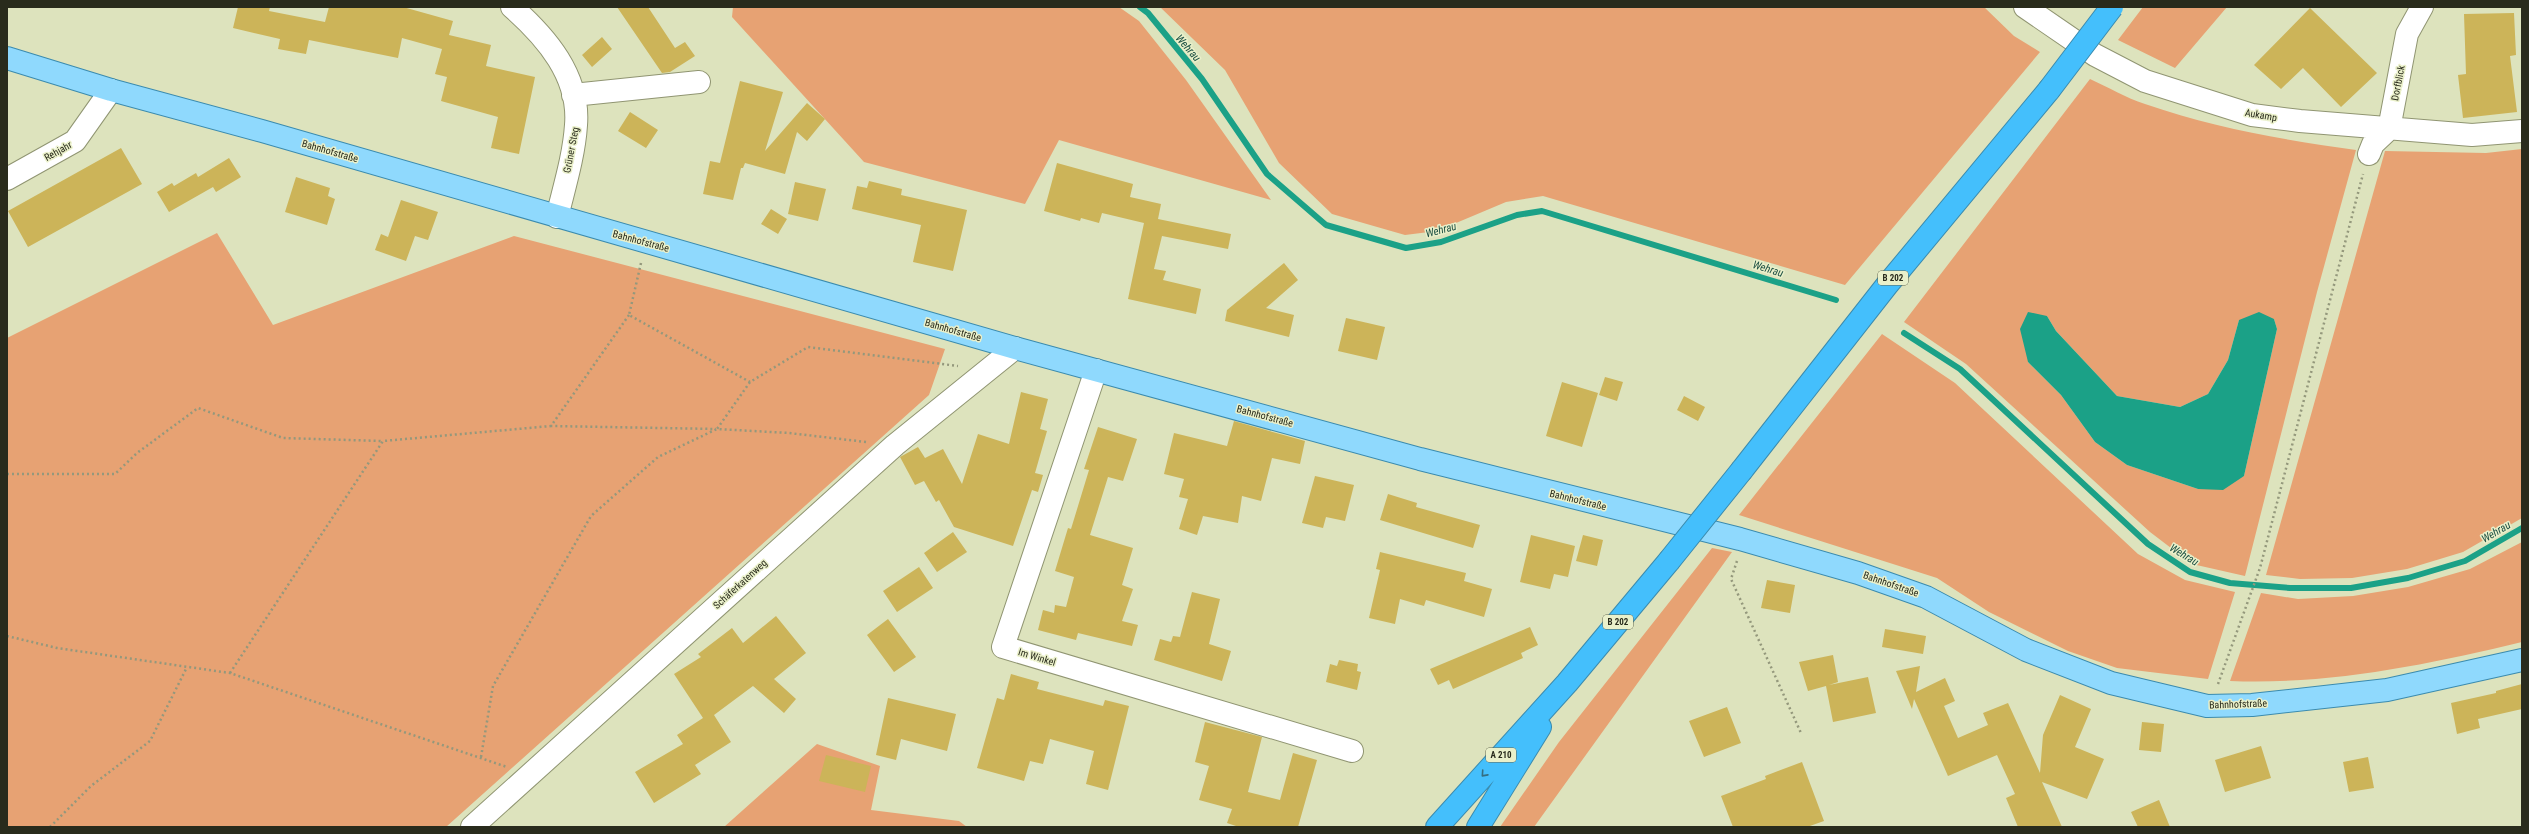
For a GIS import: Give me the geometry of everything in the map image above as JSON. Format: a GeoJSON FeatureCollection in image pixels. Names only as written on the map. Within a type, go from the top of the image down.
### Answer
{"type":"FeatureCollection","features":[{"type":"Feature","properties":{"kind":"highway","name":"B 202"},"geometry":{"type":"LineString","coordinates":[[1567,683],[1742,470],[1887,285],[2049,90],[2112,7]]}},
{"type":"Feature","properties":{"kind":"highway","name":"A 210"},"geometry":{"type":"LineString","coordinates":[[1437,827],[1567,683]]}},
{"type":"Feature","properties":{"kind":"highway","name":"A 210"},"geometry":{"type":"LineString","coordinates":[[1478,827],[1567,683]]}},
{"type":"Feature","properties":{"kind":"main road","name":"Bahnhofstraße"},"geometry":{"type":"LineString","coordinates":[[7,58],[111,90],[262,131],[557,218],[738,267],[1015,348],[1420,459],[1740,539],[1858,573],[1926,597],[2026,650],[2111,684],[2207,706],[2252,705],[2387,690],[2522,660]]}},
{"type":"Feature","properties":{"kind":"street","name":"Grüner Steg"},"geometry":{"type":"LineString","coordinates":[[512,7],[533,26],[556,53],[567,74],[573,95],[577,124],[557,218]]}},
{"type":"Feature","properties":{"kind":"street","name":"Aukamp"},"geometry":{"type":"LineString","coordinates":[[2025,7],[2096,55],[2145,81],[2252,115],[2389,129],[2472,135],[2522,131]]}},
{"type":"Feature","properties":{"kind":"street","name":"Dorfblick"},"geometry":{"type":"LineString","coordinates":[[2389,129],[2407,34],[2422,7]]}},
{"type":"Feature","properties":{"kind":"street"},"geometry":{"type":"LineString","coordinates":[[573,95],[699,82]]}},
{"type":"Feature","properties":{"kind":"street","name":"Rehjahr"},"geometry":{"type":"LineString","coordinates":[[7,179],[76,141],[111,90]]}},
{"type":"Feature","properties":{"kind":"street"},"geometry":{"type":"LineString","coordinates":[[2369,154],[2373,144],[2389,129]]}},
{"type":"Feature","properties":{"kind":"street","name":"Schäferkatenweg"},"geometry":{"type":"LineString","coordinates":[[472,827],[895,445],[1015,348]]}},
{"type":"Feature","properties":{"kind":"street","name":"Im Winkel"},"geometry":{"type":"LineString","coordinates":[[1096,370],[1003,647],[1352,751]]}},
{"type":"Feature","properties":{"kind":"path"},"geometry":{"type":"LineString","coordinates":[[2207,706],[2220,682],[2260,568],[2369,154]]}},
{"type":"Feature","properties":{"kind":"path"},"geometry":{"type":"LineString","coordinates":[[551,426],[629,315],[646,243]]}},
{"type":"Feature","properties":{"kind":"path"},"geometry":{"type":"LineString","coordinates":[[629,315],[750,382]]}},
{"type":"Feature","properties":{"kind":"path"},"geometry":{"type":"LineString","coordinates":[[481,757],[493,686],[591,516],[658,457],[717,429],[750,382],[808,348],[986,370]]}},
{"type":"Feature","properties":{"kind":"path"},"geometry":{"type":"LineString","coordinates":[[7,474],[115,474],[137,453],[198,408],[283,438],[383,441],[551,426],[789,432],[895,445]]}},
{"type":"Feature","properties":{"kind":"path"},"geometry":{"type":"LineString","coordinates":[[230,673],[383,441]]}},
{"type":"Feature","properties":{"kind":"path"},"geometry":{"type":"LineString","coordinates":[[1740,539],[1742,544],[1731,579],[1801,732]]}},
{"type":"Feature","properties":{"kind":"path"},"geometry":{"type":"LineString","coordinates":[[7,636],[58,648],[230,673],[481,757],[528,775]]}},
{"type":"Feature","properties":{"kind":"path"},"geometry":{"type":"LineString","coordinates":[[50,827],[91,786],[150,741],[187,667]]}},
{"type":"Feature","properties":{"kind":"shaded area"},"geometry":{"type":"Polygon","coordinates":[[[733,7],[1119,7],[1139,21],[1186,80],[1271,200],[1059,140],[1025,204],[864,162],[732,17],[733,7]]]}},
{"type":"Feature","properties":{"kind":"shaded area"},"geometry":{"type":"Polygon","coordinates":[[[1160,7],[1984,7],[2014,36],[2040,52],[1845,285],[1543,196],[1506,202],[1437,231],[1405,235],[1332,214],[1279,163],[1225,70],[1160,7]]]}},
{"type":"Feature","properties":{"kind":"shaded area"},"geometry":{"type":"Polygon","coordinates":[[[2143,7],[2227,7],[2175,68],[2118,40],[2143,7]]]}},
{"type":"Feature","properties":{"kind":"shaded area"},"geometry":{"type":"Polygon","coordinates":[[[2090,79],[2138,102],[2197,120],[2276,137],[2356,150],[2317,292],[2245,576],[2192,564],[2150,532],[1966,364],[1904,322],[2090,79]],[[2047,316],[2028,362],[2061,395],[2095,442],[2127,465],[2198,489],[2244,476],[2277,329],[2274,319],[2239,320],[2228,360],[2208,394],[2180,407],[2117,396],[2056,331],[2047,316]]]}},
{"type":"Feature","properties":{"kind":"shaded area"},"geometry":{"type":"Polygon","coordinates":[[[2522,149],[2522,518],[2463,552],[2407,569],[2352,578],[2300,579],[2266,575],[2385,151],[2486,153],[2522,149]]]}},
{"type":"Feature","properties":{"kind":"shaded area"},"geometry":{"type":"Polygon","coordinates":[[[217,233],[273,325],[514,236],[945,349],[929,395],[446,827],[7,827],[7,338],[217,233]]]}},
{"type":"Feature","properties":{"kind":"shaded area"},"geometry":{"type":"Polygon","coordinates":[[[1882,334],[1955,383],[2138,554],[2185,580],[2235,592],[2208,679],[2117,668],[2068,651],[1989,612],[1937,578],[1739,515],[1882,334]]]}},
{"type":"Feature","properties":{"kind":"shaded area"},"geometry":{"type":"Polygon","coordinates":[[[2522,542],[2522,642],[2414,666],[2377,672],[2304,680],[2230,681],[2261,593],[2298,599],[2353,596],[2408,587],[2470,569],[2522,542]]]}},
{"type":"Feature","properties":{"kind":"shaded area"},"geometry":{"type":"Polygon","coordinates":[[[1712,548],[1732,552],[1534,827],[1500,827],[1559,742],[1712,548]]]}},
{"type":"Feature","properties":{"kind":"shaded area"},"geometry":{"type":"Polygon","coordinates":[[[817,744],[880,766],[871,810],[959,821],[967,827],[724,827],[817,744]]]}},
{"type":"Feature","properties":{"kind":"water"},"geometry":{"type":"Polygon","coordinates":[[[2028,312],[2047,316],[2056,331],[2117,396],[2180,407],[2208,394],[2228,360],[2239,320],[2259,312],[2274,319],[2277,329],[2244,476],[2223,490],[2198,489],[2127,465],[2095,442],[2061,395],[2028,362],[2020,329],[2028,312]]]}},
{"type":"Feature","properties":{"kind":"building"},"geometry":{"type":"Polygon","coordinates":[[[238,7],[270,7],[269,11],[325,22],[329,7],[403,7],[453,21],[449,35],[491,45],[486,66],[535,77],[519,154],[491,148],[498,117],[441,101],[447,77],[435,74],[442,49],[402,38],[398,58],[309,40],[306,54],[278,49],[280,39],[233,28],[238,7]]]}},
{"type":"Feature","properties":{"kind":"building"},"geometry":{"type":"Polygon","coordinates":[[[617,7],[648,7],[675,48],[685,42],[695,56],[670,72],[662,73],[617,7]]]}},
{"type":"Feature","properties":{"kind":"building"},"geometry":{"type":"Polygon","coordinates":[[[2310,8],[2377,73],[2341,107],[2303,68],[2281,89],[2254,65],[2310,8]]]}},
{"type":"Feature","properties":{"kind":"building"},"geometry":{"type":"Polygon","coordinates":[[[2514,13],[2516,55],[2510,56],[2517,112],[2463,118],[2458,75],[2466,74],[2464,14],[2514,13]]]}},
{"type":"Feature","properties":{"kind":"building"},"geometry":{"type":"Polygon","coordinates":[[[602,37],[612,49],[592,67],[582,55],[602,37]]]}},
{"type":"Feature","properties":{"kind":"building"},"geometry":{"type":"Polygon","coordinates":[[[740,81],[783,92],[765,151],[807,103],[825,119],[807,141],[797,132],[785,174],[745,163],[743,168],[741,168],[733,200],[703,194],[710,161],[720,163],[740,81]]]}},
{"type":"Feature","properties":{"kind":"building"},"geometry":{"type":"Polygon","coordinates":[[[630,112],[658,130],[646,148],[618,131],[630,112]]]}},
{"type":"Feature","properties":{"kind":"building"},"geometry":{"type":"Polygon","coordinates":[[[121,148],[142,184],[28,247],[8,211],[121,148]]]}},
{"type":"Feature","properties":{"kind":"building"},"geometry":{"type":"Polygon","coordinates":[[[229,158],[241,177],[216,192],[213,187],[169,212],[157,192],[172,183],[174,186],[196,173],[198,177],[229,158]]]}},
{"type":"Feature","properties":{"kind":"building"},"geometry":{"type":"Polygon","coordinates":[[[1057,163],[1133,184],[1130,197],[1161,204],[1158,219],[1231,234],[1228,249],[1162,236],[1154,269],[1166,271],[1163,280],[1201,289],[1196,314],[1128,299],[1144,223],[1102,213],[1099,223],[1081,218],[1080,221],[1044,211],[1057,163]]]}},
{"type":"Feature","properties":{"kind":"building"},"geometry":{"type":"Polygon","coordinates":[[[296,177],[330,188],[328,196],[335,199],[327,225],[285,212],[296,177]]]}},
{"type":"Feature","properties":{"kind":"building"},"geometry":{"type":"Polygon","coordinates":[[[869,181],[902,189],[901,195],[967,210],[953,271],[913,262],[921,225],[852,209],[857,186],[867,188],[869,181]]]}},
{"type":"Feature","properties":{"kind":"building"},"geometry":{"type":"Polygon","coordinates":[[[795,182],[826,189],[818,221],[788,214],[795,182]]]}},
{"type":"Feature","properties":{"kind":"building"},"geometry":{"type":"Polygon","coordinates":[[[401,200],[438,212],[428,240],[415,236],[406,261],[375,250],[381,234],[388,237],[401,200]]]}},
{"type":"Feature","properties":{"kind":"building"},"geometry":{"type":"Polygon","coordinates":[[[771,209],[787,219],[778,234],[761,224],[771,209]]]}},
{"type":"Feature","properties":{"kind":"building"},"geometry":{"type":"Polygon","coordinates":[[[1284,263],[1298,280],[1266,308],[1294,315],[1289,337],[1225,321],[1227,310],[1284,263]]]}},
{"type":"Feature","properties":{"kind":"building"},"geometry":{"type":"Polygon","coordinates":[[[1346,318],[1385,327],[1377,360],[1338,351],[1346,318]]]}},
{"type":"Feature","properties":{"kind":"building"},"geometry":{"type":"Polygon","coordinates":[[[1605,377],[1623,382],[1617,401],[1599,395],[1605,377]]]}},
{"type":"Feature","properties":{"kind":"building"},"geometry":{"type":"Polygon","coordinates":[[[1562,382],[1598,393],[1582,447],[1546,436],[1562,382]]]}},
{"type":"Feature","properties":{"kind":"building"},"geometry":{"type":"Polygon","coordinates":[[[1021,392],[1048,399],[1040,429],[1047,431],[1035,473],[1043,475],[1038,492],[1032,490],[1013,546],[954,527],[939,500],[936,502],[924,481],[915,485],[900,457],[918,447],[925,458],[943,449],[962,484],[978,434],[1009,444],[1021,392]]]}},
{"type":"Feature","properties":{"kind":"building"},"geometry":{"type":"Polygon","coordinates":[[[1684,396],[1705,407],[1698,421],[1677,410],[1684,396]]]}},
{"type":"Feature","properties":{"kind":"building"},"geometry":{"type":"Polygon","coordinates":[[[1234,421],[1305,441],[1300,464],[1272,458],[1261,501],[1242,496],[1238,523],[1203,516],[1197,535],[1179,529],[1188,499],[1179,497],[1184,479],[1164,474],[1174,433],[1227,446],[1234,421]]]}},
{"type":"Feature","properties":{"kind":"building"},"geometry":{"type":"Polygon","coordinates":[[[1098,427],[1137,439],[1123,481],[1108,477],[1090,535],[1133,548],[1122,585],[1133,589],[1122,621],[1138,625],[1132,646],[1078,633],[1076,640],[1038,630],[1043,610],[1054,613],[1055,605],[1066,607],[1074,577],[1055,571],[1068,528],[1071,529],[1089,470],[1084,469],[1098,427]]]}},
{"type":"Feature","properties":{"kind":"building"},"geometry":{"type":"Polygon","coordinates":[[[1315,476],[1354,485],[1345,521],[1326,517],[1323,528],[1302,523],[1315,476]]]}},
{"type":"Feature","properties":{"kind":"building"},"geometry":{"type":"Polygon","coordinates":[[[1388,494],[1417,503],[1416,507],[1480,525],[1473,548],[1380,520],[1388,494]]]}},
{"type":"Feature","properties":{"kind":"building"},"geometry":{"type":"Polygon","coordinates":[[[953,532],[967,552],[937,572],[924,553],[953,532]]]}},
{"type":"Feature","properties":{"kind":"building"},"geometry":{"type":"Polygon","coordinates":[[[1531,535],[1575,546],[1568,577],[1554,574],[1550,589],[1520,582],[1531,535]]]}},
{"type":"Feature","properties":{"kind":"building"},"geometry":{"type":"Polygon","coordinates":[[[1583,535],[1603,540],[1597,566],[1576,561],[1583,535]]]}},
{"type":"Feature","properties":{"kind":"building"},"geometry":{"type":"Polygon","coordinates":[[[1380,552],[1466,573],[1464,581],[1492,589],[1484,617],[1426,600],[1424,606],[1400,599],[1395,624],[1369,618],[1380,570],[1376,569],[1380,552]]]}},
{"type":"Feature","properties":{"kind":"building"},"geometry":{"type":"Polygon","coordinates":[[[919,567],[933,588],[897,612],[883,591],[919,567]]]}},
{"type":"Feature","properties":{"kind":"building"},"geometry":{"type":"Polygon","coordinates":[[[1767,580],[1795,585],[1790,613],[1761,608],[1767,580]]]}},
{"type":"Feature","properties":{"kind":"building"},"geometry":{"type":"Polygon","coordinates":[[[1192,592],[1220,599],[1209,644],[1231,651],[1222,681],[1154,660],[1160,639],[1171,642],[1173,636],[1180,637],[1192,592]]]}},
{"type":"Feature","properties":{"kind":"building"},"geometry":{"type":"Polygon","coordinates":[[[776,616],[806,653],[774,679],[796,699],[784,713],[753,686],[714,715],[731,742],[695,765],[701,774],[654,803],[635,772],[683,744],[677,735],[703,718],[674,674],[701,657],[698,654],[732,628],[743,643],[776,616]]]}},
{"type":"Feature","properties":{"kind":"building"},"geometry":{"type":"Polygon","coordinates":[[[888,619],[916,657],[894,672],[867,635],[888,619]]]}},
{"type":"Feature","properties":{"kind":"building"},"geometry":{"type":"Polygon","coordinates":[[[1530,627],[1538,645],[1521,653],[1523,658],[1453,689],[1449,680],[1438,685],[1430,669],[1530,627]]]}},
{"type":"Feature","properties":{"kind":"building"},"geometry":{"type":"Polygon","coordinates":[[[1885,629],[1926,636],[1923,654],[1882,647],[1885,629]]]}},
{"type":"Feature","properties":{"kind":"building"},"geometry":{"type":"Polygon","coordinates":[[[1833,655],[1838,682],[1829,685],[1868,677],[1876,713],[1833,722],[1826,686],[1808,691],[1799,662],[1833,655]]]}},
{"type":"Feature","properties":{"kind":"building"},"geometry":{"type":"Polygon","coordinates":[[[1339,660],[1358,664],[1357,671],[1361,672],[1357,690],[1326,682],[1330,664],[1337,666],[1339,660]]]}},
{"type":"Feature","properties":{"kind":"building"},"geometry":{"type":"Polygon","coordinates":[[[1920,666],[1916,692],[1945,678],[1955,701],[1944,706],[1958,738],[1988,725],[1983,713],[2008,703],[2040,773],[2043,735],[2060,695],[2091,709],[2075,747],[2104,759],[2087,799],[2042,782],[2062,827],[2018,827],[2006,798],[2015,794],[1997,755],[1948,776],[1914,699],[1912,709],[1896,671],[1920,666]]]}},
{"type":"Feature","properties":{"kind":"building"},"geometry":{"type":"Polygon","coordinates":[[[1011,674],[1039,682],[1037,689],[1103,706],[1105,700],[1129,706],[1108,790],[1086,784],[1094,751],[1050,739],[1043,764],[1030,761],[1024,781],[977,768],[997,698],[1004,700],[1011,674]]]}},
{"type":"Feature","properties":{"kind":"building"},"geometry":{"type":"Polygon","coordinates":[[[2522,684],[2522,709],[2478,719],[2480,728],[2457,734],[2451,703],[2496,693],[2496,691],[2522,684]]]}},
{"type":"Feature","properties":{"kind":"building"},"geometry":{"type":"Polygon","coordinates":[[[888,698],[956,714],[947,751],[901,739],[896,760],[876,755],[888,698]]]}},
{"type":"Feature","properties":{"kind":"building"},"geometry":{"type":"Polygon","coordinates":[[[1727,707],[1741,743],[1704,757],[1689,721],[1727,707]]]}},
{"type":"Feature","properties":{"kind":"building"},"geometry":{"type":"Polygon","coordinates":[[[1205,722],[1262,737],[1248,792],[1280,800],[1293,753],[1317,760],[1298,827],[1239,827],[1227,823],[1232,809],[1199,800],[1209,766],[1195,762],[1205,722]]]}},
{"type":"Feature","properties":{"kind":"building"},"geometry":{"type":"Polygon","coordinates":[[[2142,722],[2164,724],[2161,752],[2139,750],[2142,722]]]}},
{"type":"Feature","properties":{"kind":"building"},"geometry":{"type":"Polygon","coordinates":[[[2261,746],[2271,778],[2225,792],[2215,760],[2261,746]]]}},
{"type":"Feature","properties":{"kind":"building"},"geometry":{"type":"Polygon","coordinates":[[[826,755],[871,766],[865,792],[819,781],[826,755]]]}},
{"type":"Feature","properties":{"kind":"building"},"geometry":{"type":"Polygon","coordinates":[[[2368,757],[2374,788],[2349,792],[2343,762],[2368,757]]]}},
{"type":"Feature","properties":{"kind":"building"},"geometry":{"type":"Polygon","coordinates":[[[1802,762],[1824,821],[1807,827],[1733,827],[1721,796],[1766,779],[1765,776],[1802,762]]]}},
{"type":"Feature","properties":{"kind":"building"},"geometry":{"type":"Polygon","coordinates":[[[2159,800],[2170,827],[2138,827],[2131,812],[2159,800]]]}},
{"type":"Feature","properties":{"kind":"waterway","name":"Wehrau"},"geometry":{"type":"LineString","coordinates":[[1140,7],[1148,13],[1202,79],[1267,174],[1326,225],[1406,248],[1441,242],[1517,215],[1542,211],[1836,300]]}},
{"type":"Feature","properties":{"kind":"waterway","name":"Wehrau"},"geometry":{"type":"LineString","coordinates":[[1904,333],[1960,369],[2148,544],[2190,572],[2230,583],[2290,588],[2351,588],[2408,578],[2465,561],[2522,528]]}}]}
